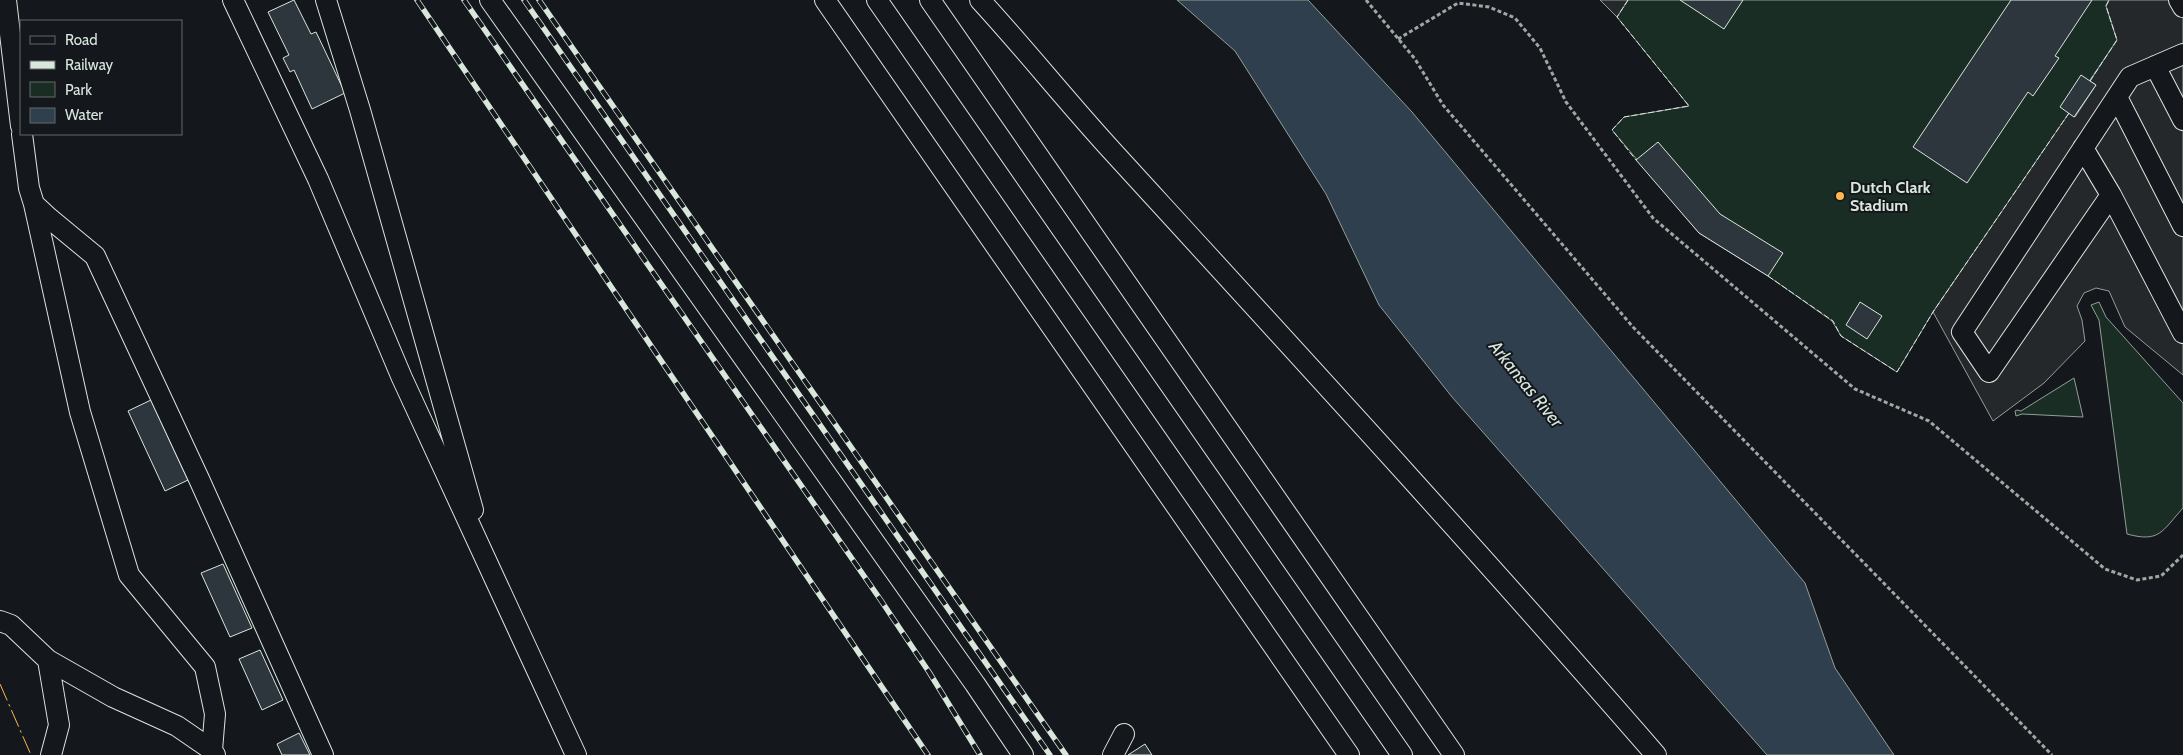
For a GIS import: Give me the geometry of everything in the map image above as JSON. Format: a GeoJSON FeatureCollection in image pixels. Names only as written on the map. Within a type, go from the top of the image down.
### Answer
{"type":"FeatureCollection","features":[{"type":"Feature","properties":{"kind":"street"},"geometry":{"type":"LineString","coordinates":[[6,0],[20,118]]}},
{"type":"Feature","properties":{"kind":"street"},"geometry":{"type":"LineString","coordinates":[[233,0],[318,178],[402,378],[576,755]]}},
{"type":"Feature","properties":{"kind":"street"},"geometry":{"type":"LineString","coordinates":[[326,0],[360,110],[487,564]]}},
{"type":"Feature","properties":{"kind":"street"},"geometry":{"type":"LineString","coordinates":[[490,0],[958,660],[1023,755]]}},
{"type":"Feature","properties":{"kind":"street"},"geometry":{"type":"LineString","coordinates":[[825,0],[1350,755]]}},
{"type":"Feature","properties":{"kind":"street"},"geometry":{"type":"LineString","coordinates":[[877,0],[1402,755]]}},
{"type":"Feature","properties":{"kind":"street"},"geometry":{"type":"LineString","coordinates":[[930,0],[1454,755]]}},
{"type":"Feature","properties":{"kind":"street"},"geometry":{"type":"LineString","coordinates":[[980,0],[1112,151],[1279,332],[1545,627],[1656,755]]}},
{"type":"Feature","properties":{"kind":"street"},"geometry":{"type":"LineString","coordinates":[[2179,0],[2183,7]]}},
{"type":"Feature","properties":{"kind":"street"},"geometry":{"type":"LineString","coordinates":[[2111,195],[1989,372],[1962,332],[2130,77],[2183,54]]}},
{"type":"Feature","properties":{"kind":"street"},"geometry":{"type":"LineString","coordinates":[[2155,66],[2183,120]]}},
{"type":"Feature","properties":{"kind":"street"},"geometry":{"type":"LineString","coordinates":[[2117,97],[2183,226]]}},
{"type":"Feature","properties":{"kind":"street"},"geometry":{"type":"LineString","coordinates":[[22,135],[29,188],[80,412],[129,575],[205,668],[215,714],[213,752]]}},
{"type":"Feature","properties":{"kind":"street"},"geometry":{"type":"LineString","coordinates":[[2083,148],[2111,195],[2183,333]]}},
{"type":"Feature","properties":{"kind":"street"},"geometry":{"type":"LineString","coordinates":[[34,204],[48,218],[95,256],[199,479],[323,755]]}},
{"type":"Feature","properties":{"kind":"street"},"geometry":{"type":"LineString","coordinates":[[0,621],[11,625],[48,660],[113,697],[177,726],[213,752]]}},
{"type":"Feature","properties":{"kind":"street"},"geometry":{"type":"LineString","coordinates":[[48,660],[59,725],[51,755]]}},
{"type":"Feature","properties":{"kind":"street"},"geometry":{"type":"LineString","coordinates":[[1114,755],[1124,734]]}},
{"type":"Feature","properties":{"kind":"path"},"geometry":{"type":"LineString","coordinates":[[1366,0],[1415,59],[1443,105],[1633,327],[2052,755]]}},
{"type":"Feature","properties":{"kind":"path"},"geometry":{"type":"LineString","coordinates":[[1398,39],[1458,3],[1489,7],[1515,18],[1540,48],[1566,102],[1653,218],[1855,389],[1929,421],[2105,569],[2137,580],[2161,576],[2183,555]]}},
{"type":"Feature","properties":{"kind":"green space","name":"Dutch Clark Stadium"},"geometry":{"type":"Polygon","coordinates":[[[1628,0],[2109,0],[2106,6],[2117,40],[2090,80],[2096,85],[2074,117],[2069,114],[1933,312],[1897,372],[1841,336],[1832,321],[1768,276],[1699,233],[1612,130],[1624,117],[1689,106],[1617,17],[1628,0]]]}},
{"type":"Feature","properties":{"kind":"green space"},"geometry":{"type":"Polygon","coordinates":[[[2099,302],[2106,317],[2183,403],[2183,508],[2165,529],[2154,536],[2147,537],[2127,534],[2099,320],[2091,305],[2099,302]]]}},
{"type":"Feature","properties":{"kind":"green space"},"geometry":{"type":"Polygon","coordinates":[[[2074,378],[2083,417],[2022,414],[2016,416],[2015,411],[2021,411],[2074,378]]]}},
{"type":"Feature","properties":{"kind":"shaded area"},"geometry":{"type":"Polygon","coordinates":[[[1600,0],[1628,0],[1617,17],[1600,0]]]}},
{"type":"Feature","properties":{"kind":"shaded area"},"geometry":{"type":"Polygon","coordinates":[[[2109,0],[2183,0],[2183,375],[2125,327],[2109,291],[2096,288],[2084,293],[2077,306],[2082,320],[2085,341],[2044,383],[1993,421],[1933,312],[2069,113],[2075,117],[2096,85],[2090,81],[2117,40],[2106,6],[2109,0]]]}},
{"type":"Feature","properties":{"kind":"water","name":"Arkansas River"},"geometry":{"type":"Polygon","coordinates":[[[1177,0],[1308,0],[1412,112],[1805,583],[1835,668],[1894,755],[1767,755],[1452,397],[1379,305],[1326,194],[1235,51],[1177,0]]]}},
{"type":"Feature","properties":{"kind":"building"},"geometry":{"type":"Polygon","coordinates":[[[294,0],[311,34],[316,32],[345,93],[312,109],[294,70],[290,72],[283,58],[289,55],[268,12],[294,0]]]}},
{"type":"Feature","properties":{"kind":"building"},"geometry":{"type":"Polygon","coordinates":[[[1680,0],[1743,0],[1724,29],[1680,0]]]}},
{"type":"Feature","properties":{"kind":"building"},"geometry":{"type":"Polygon","coordinates":[[[2011,0],[2092,0],[2055,56],[2059,58],[2033,96],[2028,92],[1967,183],[1913,147],[2011,0]]]}},
{"type":"Feature","properties":{"kind":"building"},"geometry":{"type":"Polygon","coordinates":[[[2081,75],[2096,85],[2074,117],[2060,107],[2081,75]]]}},
{"type":"Feature","properties":{"kind":"building"},"geometry":{"type":"Polygon","coordinates":[[[1658,142],[1720,214],[1783,253],[1768,276],[1699,233],[1636,160],[1658,142]]]}},
{"type":"Feature","properties":{"kind":"building"},"geometry":{"type":"Polygon","coordinates":[[[1860,302],[1882,316],[1867,339],[1846,325],[1860,302]]]}},
{"type":"Feature","properties":{"kind":"building"},"geometry":{"type":"Polygon","coordinates":[[[151,400],[188,480],[165,491],[128,411],[151,400]]]}},
{"type":"Feature","properties":{"kind":"building"},"geometry":{"type":"Polygon","coordinates":[[[223,564],[252,628],[230,637],[201,573],[223,564]]]}},
{"type":"Feature","properties":{"kind":"building"},"geometry":{"type":"Polygon","coordinates":[[[260,650],[283,700],[262,710],[239,659],[260,650]]]}},
{"type":"Feature","properties":{"kind":"building"},"geometry":{"type":"Polygon","coordinates":[[[299,733],[310,755],[282,755],[277,744],[299,733]]]}},
{"type":"Feature","properties":{"kind":"building"},"geometry":{"type":"Polygon","coordinates":[[[1145,744],[1152,755],[1128,755],[1145,744]]]}},
{"type":"Feature","properties":{"kind":"railway"},"geometry":{"type":"LineString","coordinates":[[417,0],[928,755]]}},
{"type":"Feature","properties":{"kind":"railway"},"geometry":{"type":"LineString","coordinates":[[464,0],[880,599],[929,672],[980,755]]}},
{"type":"Feature","properties":{"kind":"railway"},"geometry":{"type":"LineString","coordinates":[[524,0],[1050,755]]}},
{"type":"Feature","properties":{"kind":"railway"},"geometry":{"type":"LineString","coordinates":[[539,0],[1066,755]]}},
{"type":"Feature","properties":{"kind":"fence"},"geometry":{"type":"LineString","coordinates":[[1628,0],[1617,17],[1689,106],[1624,117],[1612,130],[1636,160]]}},
{"type":"Feature","properties":{"kind":"fence"},"geometry":{"type":"LineString","coordinates":[[2090,81],[2117,40],[2106,6],[2109,0]]}},
{"type":"Feature","properties":{"kind":"fence"},"geometry":{"type":"LineString","coordinates":[[1768,276],[1833,321],[1841,336],[1897,372],[1933,312],[2069,113]]}},
{"type":"Feature","properties":{"kind":"power"},"geometry":{"type":"LineString","coordinates":[[0,684],[31,755]]}},
{"type":"Feature","properties":{"kind":"place","name":"Dutch Clark Stadium"},"geometry":{"type":"Point","coordinates":[1840,196]}}]}
